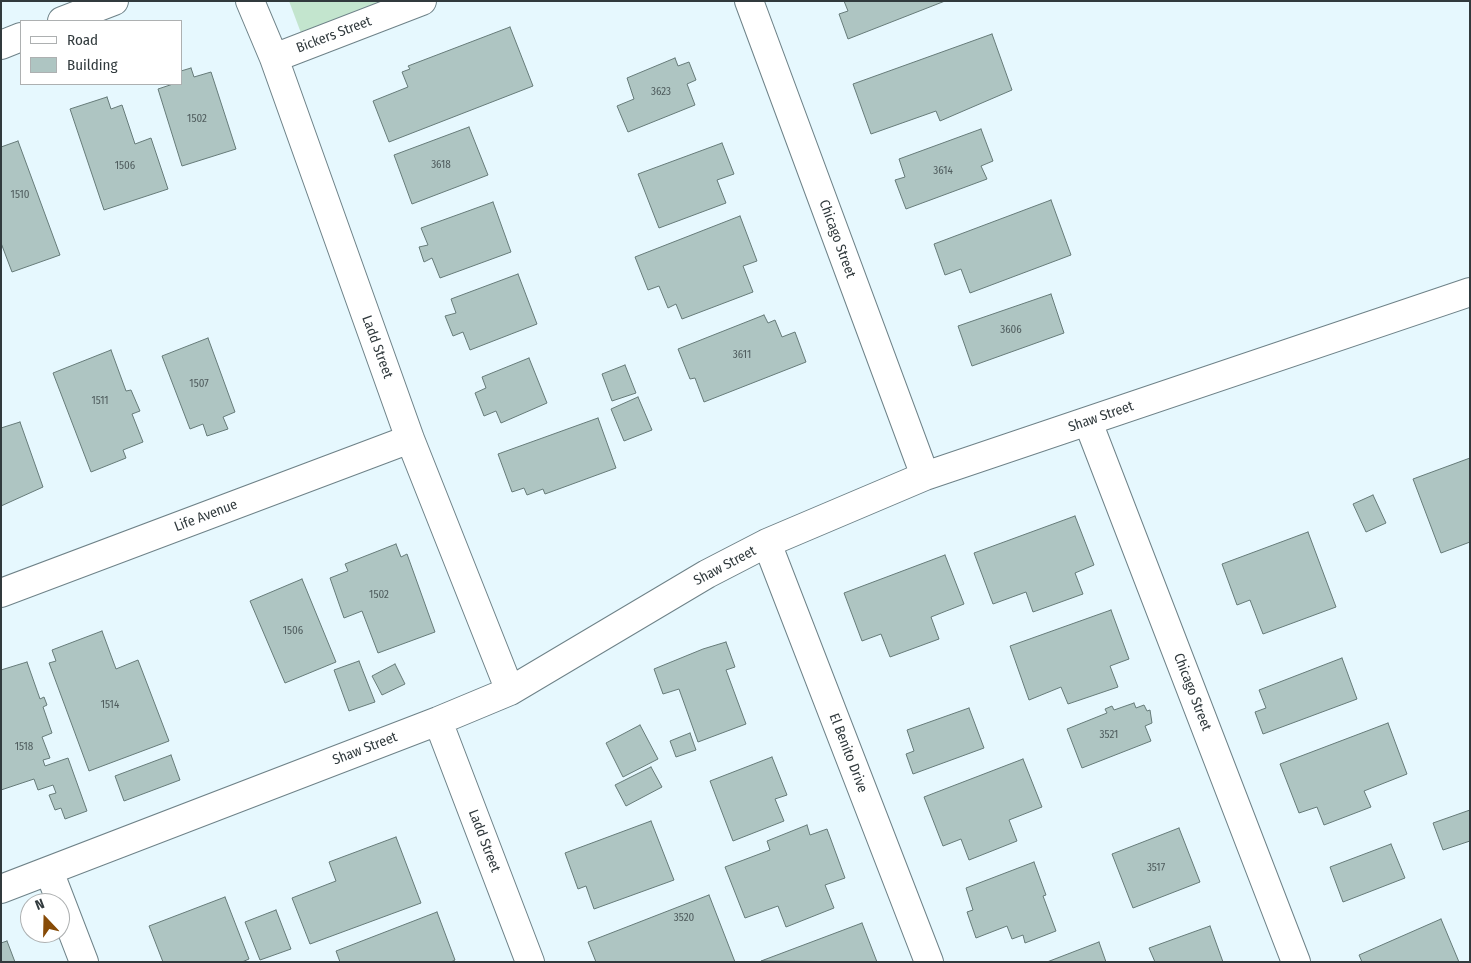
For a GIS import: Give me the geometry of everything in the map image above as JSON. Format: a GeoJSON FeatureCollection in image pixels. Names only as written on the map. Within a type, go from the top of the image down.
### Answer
{"type":"FeatureCollection","features":[{"type":"Feature","properties":{"kind":"street"},"geometry":{"type":"LineString","coordinates":[[65,20],[114,1]]}},
{"type":"Feature","properties":{"kind":"street","name":"Ladd Street"},"geometry":{"type":"LineString","coordinates":[[250,1],[274,58],[410,439],[510,692]]}},
{"type":"Feature","properties":{"kind":"street","name":"Bickers Street"},"geometry":{"type":"LineString","coordinates":[[274,58],[422,1]]}},
{"type":"Feature","properties":{"kind":"street","name":"Chicago Street"},"geometry":{"type":"LineString","coordinates":[[749,1],[925,476]]}},
{"type":"Feature","properties":{"kind":"street"},"geometry":{"type":"LineString","coordinates":[[1,44],[20,37]]}},
{"type":"Feature","properties":{"kind":"street","name":"Shaw Street"},"geometry":{"type":"LineString","coordinates":[[1,888],[510,692],[707,574],[767,543],[925,476],[1470,292]]}},
{"type":"Feature","properties":{"kind":"street","name":"Chicago Street"},"geometry":{"type":"LineString","coordinates":[[1088,422],[1296,962]]}},
{"type":"Feature","properties":{"kind":"street","name":"Life Avenue"},"geometry":{"type":"LineString","coordinates":[[1,592],[410,439]]}},
{"type":"Feature","properties":{"kind":"street","name":"El Benito Drive"},"geometry":{"type":"LineString","coordinates":[[767,543],[929,962]]}},
{"type":"Feature","properties":{"kind":"street","name":"Ladd Street"},"geometry":{"type":"LineString","coordinates":[[438,721],[530,962]]}},
{"type":"Feature","properties":{"kind":"street"},"geometry":{"type":"LineString","coordinates":[[49,871],[84,962]]}},
{"type":"Feature","properties":{"kind":"green space"},"geometry":{"type":"Polygon","coordinates":[[[289,1],[386,1],[301,33],[289,1]]]}},
{"type":"Feature","properties":{"kind":"building"},"geometry":{"type":"Polygon","coordinates":[[[844,1],[945,1],[848,39],[839,14],[848,11],[844,1]]]}},
{"type":"Feature","properties":{"kind":"building"},"geometry":{"type":"Polygon","coordinates":[[[510,27],[533,86],[389,142],[373,101],[408,87],[402,72],[410,69],[408,66],[510,27]]]}},
{"type":"Feature","properties":{"kind":"building"},"geometry":{"type":"Polygon","coordinates":[[[992,34],[1012,90],[940,121],[936,111],[871,134],[853,84],[992,34]]]}},
{"type":"Feature","properties":{"kind":"building"},"geometry":{"type":"Polygon","coordinates":[[[675,58],[678,66],[689,62],[696,80],[687,84],[695,105],[628,132],[617,106],[634,99],[627,78],[675,58]]]}},
{"type":"Feature","properties":{"kind":"building"},"geometry":{"type":"Polygon","coordinates":[[[191,68],[194,77],[211,72],[236,149],[182,166],[158,89],[170,85],[182,85],[182,71],[191,68]]]}},
{"type":"Feature","properties":{"kind":"building"},"geometry":{"type":"Polygon","coordinates":[[[107,97],[111,109],[122,105],[135,144],[151,138],[168,189],[104,210],[70,109],[107,97]]]}},
{"type":"Feature","properties":{"kind":"building"},"geometry":{"type":"Polygon","coordinates":[[[469,127],[488,175],[412,204],[394,155],[469,127]]]}},
{"type":"Feature","properties":{"kind":"building"},"geometry":{"type":"Polygon","coordinates":[[[981,129],[993,161],[981,166],[987,179],[906,209],[895,180],[905,177],[899,159],[981,129]]]}},
{"type":"Feature","properties":{"kind":"building"},"geometry":{"type":"Polygon","coordinates":[[[18,141],[60,255],[12,272],[1,243],[1,147],[18,141]]]}},
{"type":"Feature","properties":{"kind":"building"},"geometry":{"type":"Polygon","coordinates":[[[722,143],[734,174],[717,180],[726,203],[659,228],[638,174],[722,143]]]}},
{"type":"Feature","properties":{"kind":"building"},"geometry":{"type":"Polygon","coordinates":[[[1051,200],[1071,255],[970,293],[961,269],[945,275],[934,244],[1051,200]]]}},
{"type":"Feature","properties":{"kind":"building"},"geometry":{"type":"Polygon","coordinates":[[[493,202],[511,252],[440,278],[432,258],[424,262],[419,247],[428,245],[421,228],[493,202]]]}},
{"type":"Feature","properties":{"kind":"building"},"geometry":{"type":"Polygon","coordinates":[[[740,216],[757,261],[743,266],[753,292],[682,319],[676,304],[668,308],[659,286],[648,290],[635,257],[740,216]]]}},
{"type":"Feature","properties":{"kind":"building"},"geometry":{"type":"Polygon","coordinates":[[[518,274],[537,324],[470,350],[463,332],[453,336],[445,316],[456,313],[451,299],[518,274]]]}},
{"type":"Feature","properties":{"kind":"building"},"geometry":{"type":"Polygon","coordinates":[[[1051,294],[1064,333],[972,366],[958,326],[1051,294]]]}},
{"type":"Feature","properties":{"kind":"building"},"geometry":{"type":"Polygon","coordinates":[[[764,315],[768,323],[775,320],[782,337],[795,332],[806,362],[704,402],[695,378],[690,379],[678,349],[764,315]]]}},
{"type":"Feature","properties":{"kind":"building"},"geometry":{"type":"Polygon","coordinates":[[[208,338],[235,412],[223,417],[228,429],[207,436],[203,424],[190,429],[162,356],[208,338]]]}},
{"type":"Feature","properties":{"kind":"building"},"geometry":{"type":"Polygon","coordinates":[[[111,350],[126,391],[131,390],[140,411],[132,414],[143,442],[123,450],[126,458],[91,472],[53,373],[111,350]]]}},
{"type":"Feature","properties":{"kind":"building"},"geometry":{"type":"Polygon","coordinates":[[[529,358],[547,403],[501,423],[496,411],[484,416],[475,393],[486,388],[482,377],[529,358]]]}},
{"type":"Feature","properties":{"kind":"building"},"geometry":{"type":"Polygon","coordinates":[[[625,365],[636,393],[612,401],[602,374],[625,365]]]}},
{"type":"Feature","properties":{"kind":"building"},"geometry":{"type":"Polygon","coordinates":[[[638,397],[652,430],[624,441],[611,409],[638,397]]]}},
{"type":"Feature","properties":{"kind":"building"},"geometry":{"type":"Polygon","coordinates":[[[598,418],[616,468],[545,494],[543,489],[527,495],[524,488],[512,492],[498,454],[598,418]]]}},
{"type":"Feature","properties":{"kind":"building"},"geometry":{"type":"Polygon","coordinates":[[[20,422],[43,487],[1,506],[1,428],[20,422]]]}},
{"type":"Feature","properties":{"kind":"building"},"geometry":{"type":"Polygon","coordinates":[[[1470,458],[1470,542],[1441,553],[1413,479],[1470,458]]]}},
{"type":"Feature","properties":{"kind":"building"},"geometry":{"type":"Polygon","coordinates":[[[1373,495],[1386,523],[1366,532],[1353,504],[1373,495]]]}},
{"type":"Feature","properties":{"kind":"building"},"geometry":{"type":"Polygon","coordinates":[[[1075,516],[1094,565],[1075,573],[1083,594],[1033,612],[1026,592],[993,604],[974,553],[1075,516]]]}},
{"type":"Feature","properties":{"kind":"building"},"geometry":{"type":"Polygon","coordinates":[[[1308,532],[1336,607],[1263,634],[1250,600],[1237,605],[1222,564],[1308,532]]]}},
{"type":"Feature","properties":{"kind":"building"},"geometry":{"type":"Polygon","coordinates":[[[396,544],[401,557],[407,554],[435,632],[378,653],[362,611],[344,618],[330,578],[348,571],[345,564],[396,544]]]}},
{"type":"Feature","properties":{"kind":"building"},"geometry":{"type":"Polygon","coordinates":[[[945,555],[964,604],[931,617],[939,639],[890,657],[881,634],[862,641],[844,593],[945,555]]]}},
{"type":"Feature","properties":{"kind":"building"},"geometry":{"type":"Polygon","coordinates":[[[302,579],[336,662],[285,683],[250,601],[302,579]]]}},
{"type":"Feature","properties":{"kind":"building"},"geometry":{"type":"Polygon","coordinates":[[[1111,610],[1129,659],[1110,666],[1118,687],[1068,704],[1061,687],[1029,700],[1010,646],[1111,610]]]}},
{"type":"Feature","properties":{"kind":"building"},"geometry":{"type":"Polygon","coordinates":[[[102,631],[116,669],[138,660],[169,741],[89,771],[49,663],[56,661],[52,650],[102,631]]]}},
{"type":"Feature","properties":{"kind":"building"},"geometry":{"type":"Polygon","coordinates":[[[726,642],[735,667],[726,670],[746,724],[698,742],[679,689],[663,694],[654,669],[703,649],[726,642]]]}},
{"type":"Feature","properties":{"kind":"building"},"geometry":{"type":"Polygon","coordinates":[[[1342,658],[1357,699],[1263,734],[1255,712],[1266,708],[1259,690],[1342,658]]]}},
{"type":"Feature","properties":{"kind":"building"},"geometry":{"type":"Polygon","coordinates":[[[359,661],[375,702],[349,711],[334,670],[359,661]]]}},
{"type":"Feature","properties":{"kind":"building"},"geometry":{"type":"Polygon","coordinates":[[[27,662],[40,699],[44,697],[47,705],[43,707],[52,733],[42,737],[50,758],[43,760],[45,766],[68,758],[87,811],[65,819],[61,808],[55,810],[49,795],[56,793],[53,785],[38,790],[34,779],[1,790],[1,670],[27,662]]]}},
{"type":"Feature","properties":{"kind":"building"},"geometry":{"type":"Polygon","coordinates":[[[395,664],[405,684],[382,695],[372,676],[395,664]]]}},
{"type":"Feature","properties":{"kind":"building"},"geometry":{"type":"Polygon","coordinates":[[[1134,703],[1136,708],[1144,705],[1147,711],[1150,710],[1152,723],[1145,726],[1151,741],[1082,768],[1067,729],[1107,713],[1105,709],[1112,706],[1114,710],[1134,703]]]}},
{"type":"Feature","properties":{"kind":"building"},"geometry":{"type":"Polygon","coordinates":[[[969,708],[984,748],[913,774],[906,754],[914,751],[907,730],[969,708]]]}},
{"type":"Feature","properties":{"kind":"building"},"geometry":{"type":"Polygon","coordinates":[[[1388,723],[1407,774],[1364,791],[1371,807],[1324,825],[1317,807],[1299,813],[1280,764],[1388,723]]]}},
{"type":"Feature","properties":{"kind":"building"},"geometry":{"type":"Polygon","coordinates":[[[640,725],[658,759],[623,777],[606,743],[640,725]]]}},
{"type":"Feature","properties":{"kind":"building"},"geometry":{"type":"Polygon","coordinates":[[[690,733],[696,750],[676,757],[670,741],[690,733]]]}},
{"type":"Feature","properties":{"kind":"building"},"geometry":{"type":"Polygon","coordinates":[[[171,755],[180,780],[124,801],[115,776],[171,755]]]}},
{"type":"Feature","properties":{"kind":"building"},"geometry":{"type":"Polygon","coordinates":[[[772,757],[787,795],[775,799],[784,821],[733,841],[710,781],[772,757]]]}},
{"type":"Feature","properties":{"kind":"building"},"geometry":{"type":"Polygon","coordinates":[[[1023,759],[1042,807],[1009,820],[1017,841],[969,860],[961,839],[943,846],[924,797],[1023,759]]]}},
{"type":"Feature","properties":{"kind":"building"},"geometry":{"type":"Polygon","coordinates":[[[651,767],[662,787],[626,806],[615,785],[651,767]]]}},
{"type":"Feature","properties":{"kind":"building"},"geometry":{"type":"Polygon","coordinates":[[[1470,810],[1470,841],[1443,850],[1433,823],[1470,810]]]}},
{"type":"Feature","properties":{"kind":"building"},"geometry":{"type":"Polygon","coordinates":[[[651,821],[674,880],[594,909],[586,886],[578,889],[565,853],[651,821]]]}},
{"type":"Feature","properties":{"kind":"building"},"geometry":{"type":"Polygon","coordinates":[[[807,825],[810,835],[827,829],[845,878],[825,885],[834,908],[786,927],[778,906],[745,918],[725,867],[770,850],[767,841],[807,825]]]}},
{"type":"Feature","properties":{"kind":"building"},"geometry":{"type":"Polygon","coordinates":[[[1179,828],[1200,882],[1133,908],[1112,854],[1179,828]]]}},
{"type":"Feature","properties":{"kind":"building"},"geometry":{"type":"Polygon","coordinates":[[[396,837],[421,903],[310,944],[292,898],[336,881],[329,862],[396,837]]]}},
{"type":"Feature","properties":{"kind":"building"},"geometry":{"type":"Polygon","coordinates":[[[1391,844],[1405,878],[1343,902],[1330,867],[1391,844]]]}},
{"type":"Feature","properties":{"kind":"building"},"geometry":{"type":"Polygon","coordinates":[[[1034,862],[1046,895],[1043,896],[1056,931],[1025,943],[1023,935],[1012,939],[1007,926],[976,938],[967,912],[973,910],[966,888],[1034,862]]]}},
{"type":"Feature","properties":{"kind":"building"},"geometry":{"type":"Polygon","coordinates":[[[709,895],[735,962],[596,962],[588,942],[709,895]]]}},
{"type":"Feature","properties":{"kind":"building"},"geometry":{"type":"Polygon","coordinates":[[[225,897],[249,959],[242,962],[163,962],[149,926],[225,897]]]}},
{"type":"Feature","properties":{"kind":"building"},"geometry":{"type":"Polygon","coordinates":[[[276,910],[291,949],[260,960],[245,922],[276,910]]]}},
{"type":"Feature","properties":{"kind":"building"},"geometry":{"type":"Polygon","coordinates":[[[437,912],[455,960],[451,962],[340,962],[336,951],[437,912]]]}},
{"type":"Feature","properties":{"kind":"building"},"geometry":{"type":"Polygon","coordinates":[[[1441,919],[1459,962],[1362,962],[1359,955],[1441,919]]]}},
{"type":"Feature","properties":{"kind":"building"},"geometry":{"type":"Polygon","coordinates":[[[862,923],[877,962],[761,961],[862,923]]]}},
{"type":"Feature","properties":{"kind":"building"},"geometry":{"type":"Polygon","coordinates":[[[1210,926],[1223,962],[1155,962],[1149,948],[1210,926]]]}},
{"type":"Feature","properties":{"kind":"building"},"geometry":{"type":"Polygon","coordinates":[[[7,941],[15,962],[1,962],[1,943],[7,941]]]}},
{"type":"Feature","properties":{"kind":"building"},"geometry":{"type":"Polygon","coordinates":[[[1099,942],[1106,962],[1047,962],[1099,942]]]}}]}
